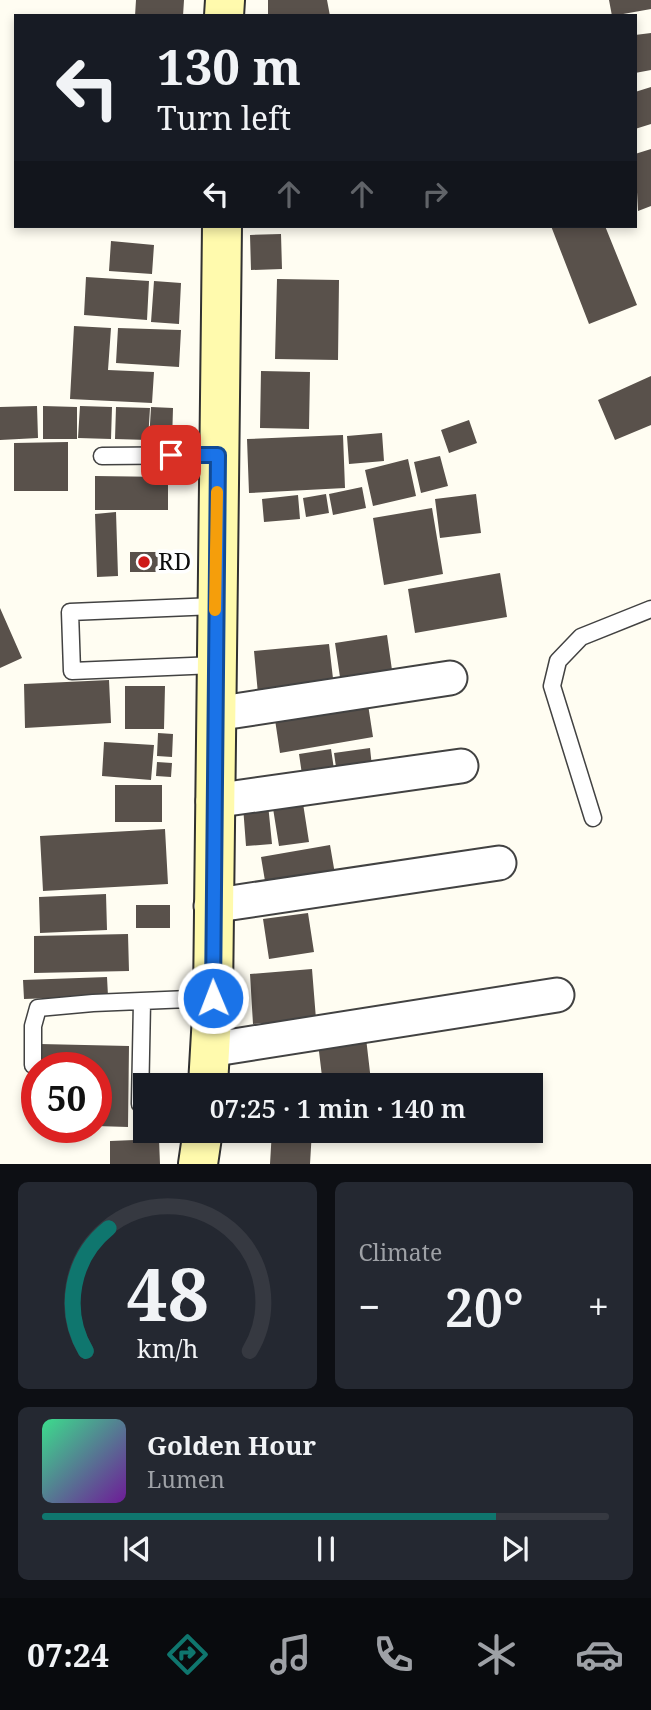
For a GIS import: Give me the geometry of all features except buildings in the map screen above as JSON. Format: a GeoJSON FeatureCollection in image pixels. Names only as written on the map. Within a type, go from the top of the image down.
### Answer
{"type":"FeatureCollection","features":[{"type":"Feature","properties":{"kind":"main road"},"geometry":{"type":"LineString","coordinates":[[209,1068],[213,998],[211,906],[222,228]]}},
{"type":"Feature","properties":{"kind":"main road"},"geometry":{"type":"LineString","coordinates":[[198,1164],[200,1143]]}},
{"type":"Feature","properties":{"kind":"street"},"geometry":{"type":"LineString","coordinates":[[215,714],[450,678]]}},
{"type":"Feature","properties":{"kind":"street"},"geometry":{"type":"LineString","coordinates":[[213,801],[461,766]]}},
{"type":"Feature","properties":{"kind":"street"},"geometry":{"type":"LineString","coordinates":[[211,906],[499,863]]}},
{"type":"Feature","properties":{"kind":"street"},"geometry":{"type":"LineString","coordinates":[[209,1068],[557,995]]}},
{"type":"Feature","properties":{"kind":"lane"},"geometry":{"type":"LineString","coordinates":[[102,456],[218,455]]}},
{"type":"Feature","properties":{"kind":"lane"},"geometry":{"type":"LineString","coordinates":[[215,606],[70,612],[72,671],[215,665]]}},
{"type":"Feature","properties":{"kind":"lane"},"geometry":{"type":"LineString","coordinates":[[593,818],[552,686],[558,661],[581,638],[651,609]]}},
{"type":"Feature","properties":{"kind":"lane"},"geometry":{"type":"LineString","coordinates":[[33,1052],[33,1026],[38,1009],[93,1003],[213,998]]}},
{"type":"Feature","properties":{"kind":"lane"},"geometry":{"type":"LineString","coordinates":[[140,1073],[142,1002]]}},
{"type":"Feature","properties":{"kind":"slow traffic"},"geometry":{"type":"LineString","coordinates":[[215,610],[217,492]]}},
{"type":"Feature","properties":{"kind":"place","name":"RD"},"geometry":{"type":"Point","coordinates":[144,562]}},
{"type":"Feature","properties":{"kind":"route"},"geometry":{"type":"LineString","coordinates":[[171,455],[218,455],[211,906],[213,998]]}}]}
